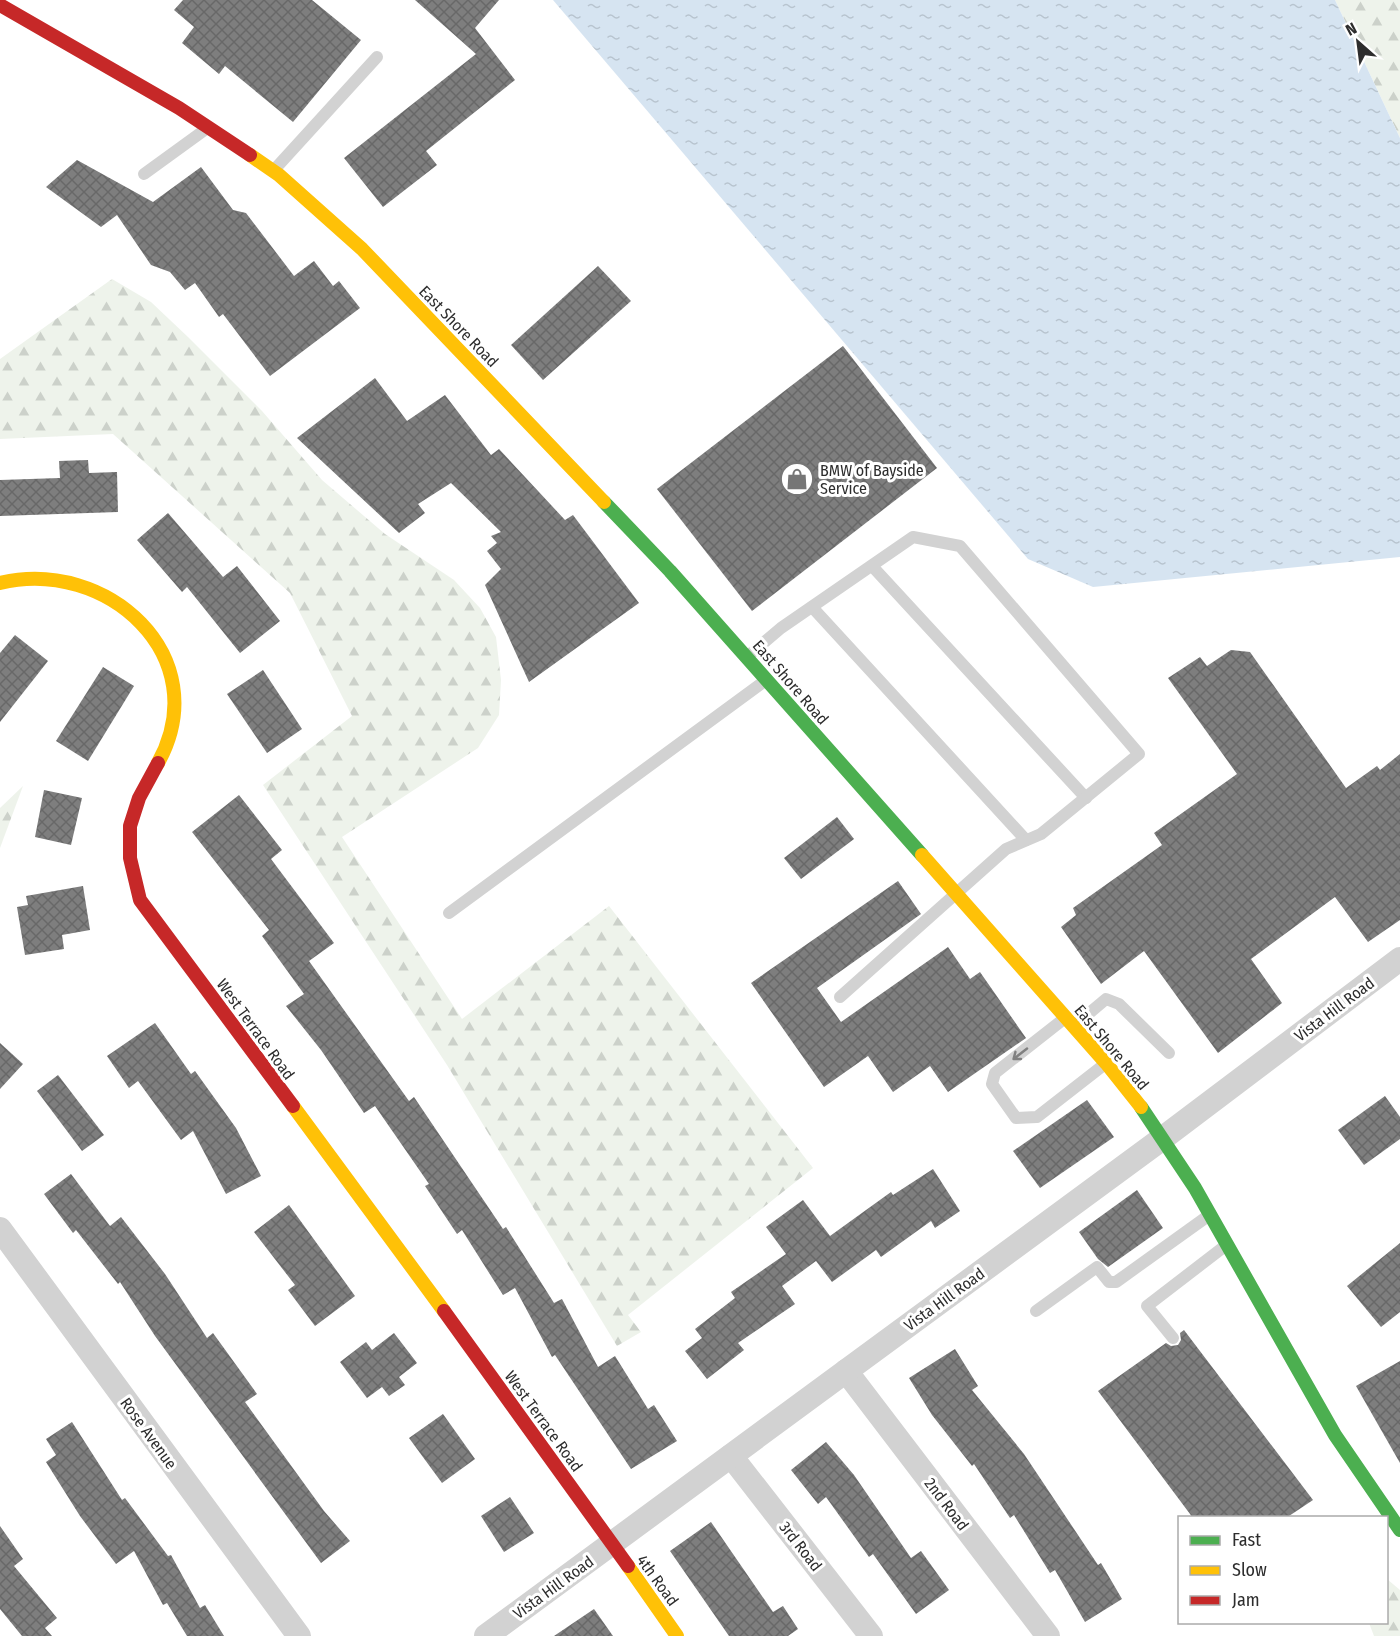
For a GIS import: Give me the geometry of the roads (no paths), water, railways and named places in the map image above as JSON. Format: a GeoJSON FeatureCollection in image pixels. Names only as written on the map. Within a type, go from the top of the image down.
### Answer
{"type":"FeatureCollection","features":[{"type":"Feature","properties":{"kind":"main road","name":"East Shore Road"},"geometry":{"type":"LineString","coordinates":[[0,5],[179,108],[273,171],[362,249],[601,497],[767,679],[1106,1063],[1163,1138],[1332,1434],[1392,1502],[1400,1529]]}},
{"type":"Feature","properties":{"kind":"main road","name":"West Terrace Road"},"geometry":{"type":"LineString","coordinates":[[0,583],[25,576],[73,582],[102,595],[140,621],[156,640],[174,681],[174,719],[165,751],[140,792],[131,817],[129,862],[140,900],[517,1410],[611,1544]]}},
{"type":"Feature","properties":{"kind":"main road","name":"4th Road"},"geometry":{"type":"LineString","coordinates":[[611,1544],[677,1636]]}},
{"type":"Feature","properties":{"kind":"street","name":"Vista Hill Road"},"geometry":{"type":"LineString","coordinates":[[486,1636],[1163,1138],[1400,959]]}},
{"type":"Feature","properties":{"kind":"street","name":"Rose Avenue"},"geometry":{"type":"LineString","coordinates":[[0,1229],[299,1636]]}},
{"type":"Feature","properties":{"kind":"street","name":"2nd Road"},"geometry":{"type":"LineString","coordinates":[[846,1371],[1048,1636]]}},
{"type":"Feature","properties":{"kind":"street","name":"3rd Road"},"geometry":{"type":"LineString","coordinates":[[731,1456],[871,1636]]}},
{"type":"Feature","properties":{"kind":"lane"},"geometry":{"type":"LineString","coordinates":[[273,171],[377,57]]}},
{"type":"Feature","properties":{"kind":"lane"},"geometry":{"type":"LineString","coordinates":[[144,174],[208,127]]}},
{"type":"Feature","properties":{"kind":"lane"},"geometry":{"type":"LineString","coordinates":[[747,657],[781,628],[913,537],[960,546],[1139,754],[1041,834],[1006,849],[840,998]]}},
{"type":"Feature","properties":{"kind":"lane"},"geometry":{"type":"LineString","coordinates":[[872,566],[1086,798]]}},
{"type":"Feature","properties":{"kind":"lane"},"geometry":{"type":"LineString","coordinates":[[812,607],[1026,840]]}},
{"type":"Feature","properties":{"kind":"lane"},"geometry":{"type":"LineString","coordinates":[[449,913],[767,679]]}},
{"type":"Feature","properties":{"kind":"lane"},"geometry":{"type":"LineString","coordinates":[[1106,1063],[1037,1117],[1016,1118],[992,1084],[995,1073],[1106,999],[1119,1004],[1169,1053]]}},
{"type":"Feature","properties":{"kind":"lane"},"geometry":{"type":"LineString","coordinates":[[1036,1311],[1097,1267],[1110,1282],[1116,1282],[1209,1215]]}},
{"type":"Feature","properties":{"kind":"lane"},"geometry":{"type":"LineString","coordinates":[[1173,1338],[1147,1306],[1226,1245]]}},
{"type":"Feature","properties":{"kind":"water"},"geometry":{"type":"Polygon","coordinates":[[[553,0],[1335,0],[1400,138],[1400,557],[1093,587],[1028,559],[553,0]]]}},
{"type":"Feature","properties":{"kind":"place","name":"BMW of Bayside Service"},"geometry":{"type":"Point","coordinates":[797,479]}}]}
